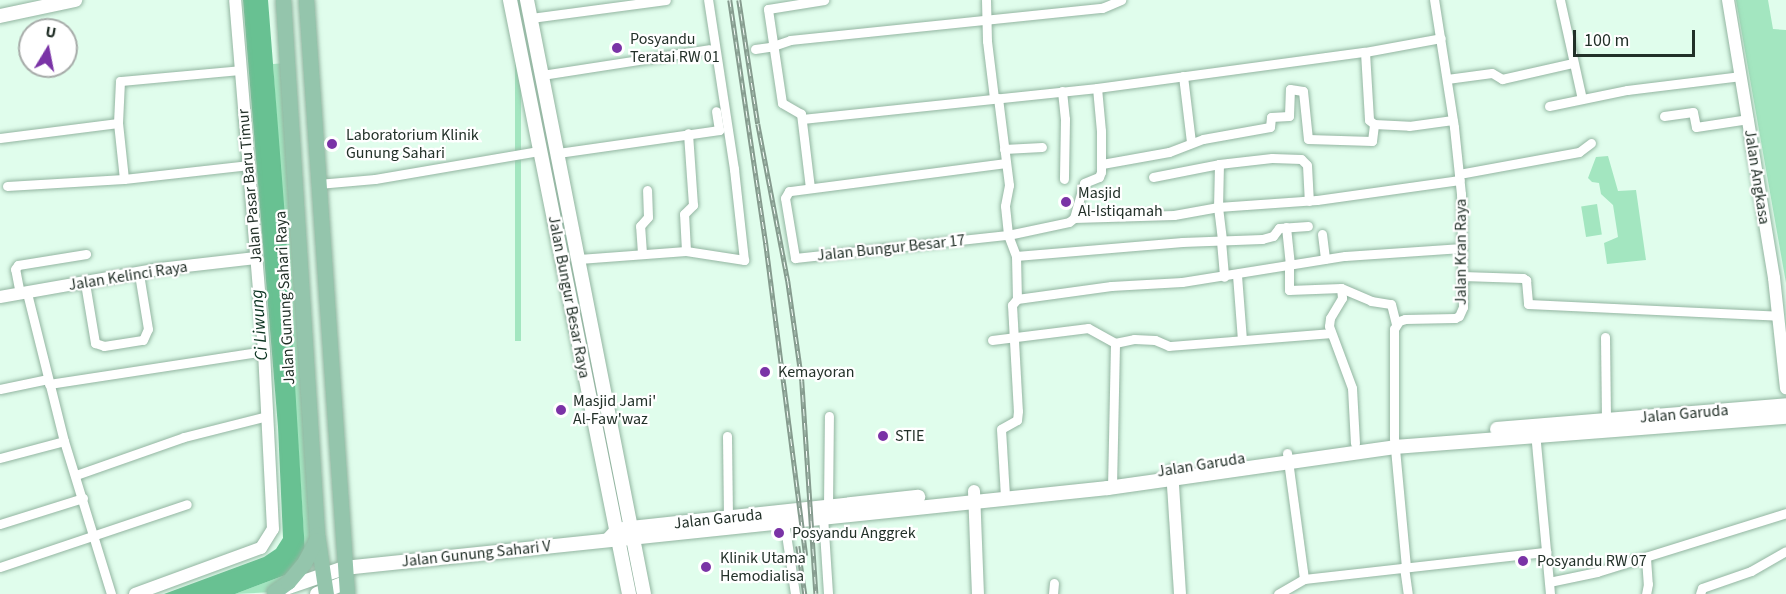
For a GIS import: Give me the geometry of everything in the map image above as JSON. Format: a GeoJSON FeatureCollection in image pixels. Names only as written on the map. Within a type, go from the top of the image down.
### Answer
{"type":"FeatureCollection","features":[{"type":"Feature","properties":{"kind":"main road"},"geometry":{"type":"LineString","coordinates":[[0,16],[75,0]]}},
{"type":"Feature","properties":{"kind":"main road","name":"Jalan Gunung Sahari Raya"},"geometry":{"type":"LineString","coordinates":[[283,0],[317,534],[323,588]]}},
{"type":"Feature","properties":{"kind":"main road"},"geometry":{"type":"LineString","coordinates":[[306,0],[346,582]]}},
{"type":"Feature","properties":{"kind":"main road","name":"Jalan Bungur Besar Raya"},"geometry":{"type":"LineString","coordinates":[[510,0],[602,462],[614,537],[629,594]]}},
{"type":"Feature","properties":{"kind":"main road","name":"Jalan Bungur Besar Raya"},"geometry":{"type":"LineString","coordinates":[[527,0],[644,594]]}},
{"type":"Feature","properties":{"kind":"main road","name":"Jalan Garuda"},"geometry":{"type":"LineString","coordinates":[[1535,431],[1605,420],[1669,421],[1786,405]]}},
{"type":"Feature","properties":{"kind":"main road","name":"Jalan Garuda"},"geometry":{"type":"LineString","coordinates":[[1288,457],[1355,443],[1669,421],[1786,417]]}},
{"type":"Feature","properties":{"kind":"main road","name":"Jalan Garuda"},"geometry":{"type":"LineString","coordinates":[[614,537],[728,518],[825,511],[1112,483],[1395,442]]}},
{"type":"Feature","properties":{"kind":"main road"},"geometry":{"type":"LineString","coordinates":[[602,462],[618,458]]}},
{"type":"Feature","properties":{"kind":"main road","name":"Jalan Garuda"},"geometry":{"type":"LineString","coordinates":[[632,533],[784,521],[825,511]]}},
{"type":"Feature","properties":{"kind":"main road"},"geometry":{"type":"LineString","coordinates":[[275,592],[299,579],[304,563],[315,547],[317,534]]}},
{"type":"Feature","properties":{"kind":"main road","name":"Jalan Gunung Sahari V"},"geometry":{"type":"LineString","coordinates":[[299,579],[323,588],[346,582],[614,537]]}},
{"type":"Feature","properties":{"kind":"street","name":"Jalan Pasar Baru Timur"},"geometry":{"type":"LineString","coordinates":[[135,594],[261,548],[273,529],[264,351],[236,0]]}},
{"type":"Feature","properties":{"kind":"street"},"geometry":{"type":"LineString","coordinates":[[531,18],[666,0]]}},
{"type":"Feature","properties":{"kind":"street"},"geometry":{"type":"LineString","coordinates":[[579,259],[686,250],[744,260],[734,169],[708,0]]}},
{"type":"Feature","properties":{"kind":"street"},"geometry":{"type":"LineString","coordinates":[[810,188],[802,119],[799,113],[782,103],[769,9],[824,0]]}},
{"type":"Feature","properties":{"kind":"street"},"geometry":{"type":"LineString","coordinates":[[986,0],[986,20],[1009,191],[1005,202],[1008,235],[1016,256],[1017,299],[1012,305],[1018,411],[1017,420],[1001,429],[1005,493]]}},
{"type":"Feature","properties":{"kind":"street"},"geometry":{"type":"LineString","coordinates":[[756,49],[790,40],[1102,8],[1109,2],[1121,0]]}},
{"type":"Feature","properties":{"kind":"street","name":"Jalan Kran Raya"},"geometry":{"type":"LineString","coordinates":[[1396,324],[1405,319],[1459,316],[1463,307],[1459,177],[1435,0]]}},
{"type":"Feature","properties":{"kind":"street"},"geometry":{"type":"LineString","coordinates":[[1560,0],[1582,99]]}},
{"type":"Feature","properties":{"kind":"street","name":"Jalan Angkasa"},"geometry":{"type":"LineString","coordinates":[[1728,0],[1785,356],[1786,388]]}},
{"type":"Feature","properties":{"kind":"street"},"geometry":{"type":"LineString","coordinates":[[802,119],[1097,88],[1365,52],[1441,38]]}},
{"type":"Feature","properties":{"kind":"street"},"geometry":{"type":"LineString","coordinates":[[542,75],[709,49]]}},
{"type":"Feature","properties":{"kind":"street"},"geometry":{"type":"LineString","coordinates":[[1365,52],[1369,120],[1374,124],[1408,126],[1453,120]]}},
{"type":"Feature","properties":{"kind":"street"},"geometry":{"type":"LineString","coordinates":[[1447,79],[1492,73],[1502,79],[1573,63]]}},
{"type":"Feature","properties":{"kind":"street"},"geometry":{"type":"LineString","coordinates":[[124,179],[118,123],[118,86],[123,79],[241,70]]}},
{"type":"Feature","properties":{"kind":"street"},"geometry":{"type":"LineString","coordinates":[[1184,76],[1191,142]]}},
{"type":"Feature","properties":{"kind":"street"},"geometry":{"type":"LineString","coordinates":[[1550,106],[1627,90],[1741,76]]}},
{"type":"Feature","properties":{"kind":"street"},"geometry":{"type":"LineString","coordinates":[[1074,218],[1084,183],[1099,177],[1102,164],[1097,88]]}},
{"type":"Feature","properties":{"kind":"street"},"geometry":{"type":"LineString","coordinates":[[1102,164],[1169,152],[1191,142],[1270,128],[1271,117],[1289,116],[1290,89],[1303,91],[1308,139],[1372,141],[1374,124]]}},
{"type":"Feature","properties":{"kind":"street"},"geometry":{"type":"LineString","coordinates":[[1062,91],[1065,119],[1064,180]]}},
{"type":"Feature","properties":{"kind":"street"},"geometry":{"type":"LineString","coordinates":[[558,153],[719,130],[716,111]]}},
{"type":"Feature","properties":{"kind":"street"},"geometry":{"type":"LineString","coordinates":[[1664,116],[1693,112],[1696,127],[1748,119]]}},
{"type":"Feature","properties":{"kind":"street"},"geometry":{"type":"LineString","coordinates":[[0,138],[118,123]]}},
{"type":"Feature","properties":{"kind":"street"},"geometry":{"type":"LineString","coordinates":[[686,250],[684,214],[693,205],[688,133]]}},
{"type":"Feature","properties":{"kind":"street","name":"Jalan Bungur Besar 17"},"geometry":{"type":"LineString","coordinates":[[1006,163],[789,191],[785,198],[795,258],[1008,235],[1056,226],[1074,218],[1174,215],[1218,207],[1309,201],[1459,177],[1579,152],[1591,143]]}},
{"type":"Feature","properties":{"kind":"street"},"geometry":{"type":"LineString","coordinates":[[1004,149],[1042,147]]}},
{"type":"Feature","properties":{"kind":"street"},"geometry":{"type":"LineString","coordinates":[[318,184],[375,179],[539,151]]}},
{"type":"Feature","properties":{"kind":"street"},"geometry":{"type":"LineString","coordinates":[[1169,152],[1173,172]]}},
{"type":"Feature","properties":{"kind":"street"},"geometry":{"type":"LineString","coordinates":[[1152,177],[1219,164],[1272,159],[1302,159],[1307,165],[1309,201]]}},
{"type":"Feature","properties":{"kind":"street"},"geometry":{"type":"LineString","coordinates":[[1219,164],[1218,207],[1224,277]]}},
{"type":"Feature","properties":{"kind":"street"},"geometry":{"type":"LineString","coordinates":[[7,186],[124,179],[249,165]]}},
{"type":"Feature","properties":{"kind":"street"},"geometry":{"type":"LineString","coordinates":[[642,253],[640,226],[648,217],[647,190]]}},
{"type":"Feature","properties":{"kind":"street"},"geometry":{"type":"LineString","coordinates":[[1016,256],[1271,237],[1278,228],[1308,226]]}},
{"type":"Feature","properties":{"kind":"street"},"geometry":{"type":"LineString","coordinates":[[1286,227],[1291,291],[1341,288],[1371,301],[1392,304],[1396,324],[1393,336],[1395,442],[1408,594]]}},
{"type":"Feature","properties":{"kind":"street"},"geometry":{"type":"LineString","coordinates":[[1322,234],[1325,259]]}},
{"type":"Feature","properties":{"kind":"street"},"geometry":{"type":"LineString","coordinates":[[1017,299],[1111,286],[1224,277],[1325,259],[1461,248]]}},
{"type":"Feature","properties":{"kind":"street"},"geometry":{"type":"LineString","coordinates":[[86,254],[18,265],[15,269],[24,293],[64,441],[111,594]]}},
{"type":"Feature","properties":{"kind":"street","name":"Jalan Kelinci Raya"},"geometry":{"type":"LineString","coordinates":[[0,297],[139,274],[256,258]]}},
{"type":"Feature","properties":{"kind":"street"},"geometry":{"type":"LineString","coordinates":[[84,283],[95,343],[104,346],[143,340],[148,329],[139,274]]}},
{"type":"Feature","properties":{"kind":"street"},"geometry":{"type":"LineString","coordinates":[[1237,275],[1242,340]]}},
{"type":"Feature","properties":{"kind":"street"},"geometry":{"type":"LineString","coordinates":[[1462,276],[1523,278],[1526,280],[1528,304],[1779,316]]}},
{"type":"Feature","properties":{"kind":"street"},"geometry":{"type":"LineString","coordinates":[[1341,288],[1342,298],[1330,318],[1330,333],[1352,388],[1355,443]]}},
{"type":"Feature","properties":{"kind":"street"},"geometry":{"type":"LineString","coordinates":[[992,340],[1088,328],[1096,330],[1115,343],[1144,340],[1169,346],[1330,333]]}},
{"type":"Feature","properties":{"kind":"street"},"geometry":{"type":"LineString","coordinates":[[1605,337],[1605,420]]}},
{"type":"Feature","properties":{"kind":"street"},"geometry":{"type":"LineString","coordinates":[[1112,483],[1115,343]]}},
{"type":"Feature","properties":{"kind":"street"},"geometry":{"type":"LineString","coordinates":[[0,389],[264,351]]}},
{"type":"Feature","properties":{"kind":"street"},"geometry":{"type":"LineString","coordinates":[[76,475],[184,437],[267,416]]}},
{"type":"Feature","properties":{"kind":"street"},"geometry":{"type":"LineString","coordinates":[[828,594],[825,511],[830,416]]}},
{"type":"Feature","properties":{"kind":"street"},"geometry":{"type":"LineString","coordinates":[[1535,431],[1550,594]]}},
{"type":"Feature","properties":{"kind":"street"},"geometry":{"type":"LineString","coordinates":[[727,436],[728,518]]}},
{"type":"Feature","properties":{"kind":"street"},"geometry":{"type":"LineString","coordinates":[[0,458],[64,441]]}},
{"type":"Feature","properties":{"kind":"street"},"geometry":{"type":"LineString","coordinates":[[1288,457],[1304,579]]}},
{"type":"Feature","properties":{"kind":"street"},"geometry":{"type":"LineString","coordinates":[[1172,474],[1180,594]]}},
{"type":"Feature","properties":{"kind":"street"},"geometry":{"type":"LineString","coordinates":[[974,496],[978,594]]}},
{"type":"Feature","properties":{"kind":"street"},"geometry":{"type":"LineString","coordinates":[[0,524],[83,498]]}},
{"type":"Feature","properties":{"kind":"street"},"geometry":{"type":"LineString","coordinates":[[0,567],[187,504]]}},
{"type":"Feature","properties":{"kind":"street"},"geometry":{"type":"LineString","coordinates":[[1549,582],[1646,558],[1786,515]]}},
{"type":"Feature","properties":{"kind":"street"},"geometry":{"type":"LineString","coordinates":[[784,521],[795,594]]}},
{"type":"Feature","properties":{"kind":"street"},"geometry":{"type":"LineString","coordinates":[[1700,594],[1702,588],[1751,571],[1786,551]]}},
{"type":"Feature","properties":{"kind":"street"},"geometry":{"type":"LineString","coordinates":[[1278,594],[1292,591],[1304,579],[1546,552]]}},
{"type":"Feature","properties":{"kind":"street"},"geometry":{"type":"LineString","coordinates":[[1646,558],[1648,584],[1646,594]]}},
{"type":"Feature","properties":{"kind":"street"},"geometry":{"type":"LineString","coordinates":[[1053,594],[1054,583]]}},
{"type":"Feature","properties":{"kind":"shaded area"},"geometry":{"type":"Polygon","coordinates":[[[243,0],[268,0],[285,217],[305,552],[288,574],[235,594],[164,594],[264,557],[276,549],[283,538],[278,427],[243,0]]]}},
{"type":"Feature","properties":{"kind":"shaded area"},"geometry":{"type":"Polygon","coordinates":[[[515,0],[521,0],[521,341],[515,341],[515,0]]]}},
{"type":"Feature","properties":{"kind":"shaded area"},"geometry":{"type":"Polygon","coordinates":[[[1736,0],[1768,0],[1773,29],[1786,30],[1786,283],[1736,0]]]}},
{"type":"Feature","properties":{"kind":"shaded area"},"geometry":{"type":"Polygon","coordinates":[[[287,63],[317,534],[310,555],[292,578],[274,592],[235,594],[288,574],[305,552],[273,64],[287,63]]]}},
{"type":"Feature","properties":{"kind":"shaded area"},"geometry":{"type":"Polygon","coordinates":[[[1608,156],[1618,191],[1636,190],[1646,260],[1607,264],[1604,243],[1618,237],[1613,205],[1601,194],[1599,183],[1592,182],[1588,178],[1596,157],[1608,156]]]}},
{"type":"Feature","properties":{"kind":"shaded area"},"geometry":{"type":"Polygon","coordinates":[[[1597,204],[1602,235],[1586,237],[1581,207],[1597,204]]]}},
{"type":"Feature","properties":{"kind":"railway"},"geometry":{"type":"LineString","coordinates":[[730,0],[766,244],[806,555]]}},
{"type":"Feature","properties":{"kind":"railway"},"geometry":{"type":"LineString","coordinates":[[739,0],[758,124],[788,281],[802,381],[816,594]]}},
{"type":"Feature","properties":{"kind":"railway"},"geometry":{"type":"LineString","coordinates":[[798,546],[805,594]]}},
{"type":"Feature","properties":{"kind":"place","name":"Posyandu Teratai RW 01"},"geometry":{"type":"Point","coordinates":[617,48]}},
{"type":"Feature","properties":{"kind":"place","name":"Laboratorium Klinik Gunung Sahari"},"geometry":{"type":"Point","coordinates":[332,144]}},
{"type":"Feature","properties":{"kind":"place","name":"Masjid Al-Istiqamah"},"geometry":{"type":"Point","coordinates":[1066,202]}},
{"type":"Feature","properties":{"kind":"place","name":"Kemayoran"},"geometry":{"type":"Point","coordinates":[765,372]}},
{"type":"Feature","properties":{"kind":"place","name":"Masjid Jami' Al-Faw'waz"},"geometry":{"type":"Point","coordinates":[561,410]}},
{"type":"Feature","properties":{"kind":"place","name":"STIE"},"geometry":{"type":"Point","coordinates":[883,436]}},
{"type":"Feature","properties":{"kind":"place","name":"Posyandu Anggrek"},"geometry":{"type":"Point","coordinates":[779,533]}},
{"type":"Feature","properties":{"kind":"place","name":"Posyandu RW 07"},"geometry":{"type":"Point","coordinates":[1523,561]}},
{"type":"Feature","properties":{"kind":"place","name":"Klinik Utama Hemodialisa"},"geometry":{"type":"Point","coordinates":[706,567]}},
{"type":"Feature","properties":{"kind":"water label","name":"Ci Liwung"},"geometry":{"type":"Point","coordinates":[260,325]}}]}
